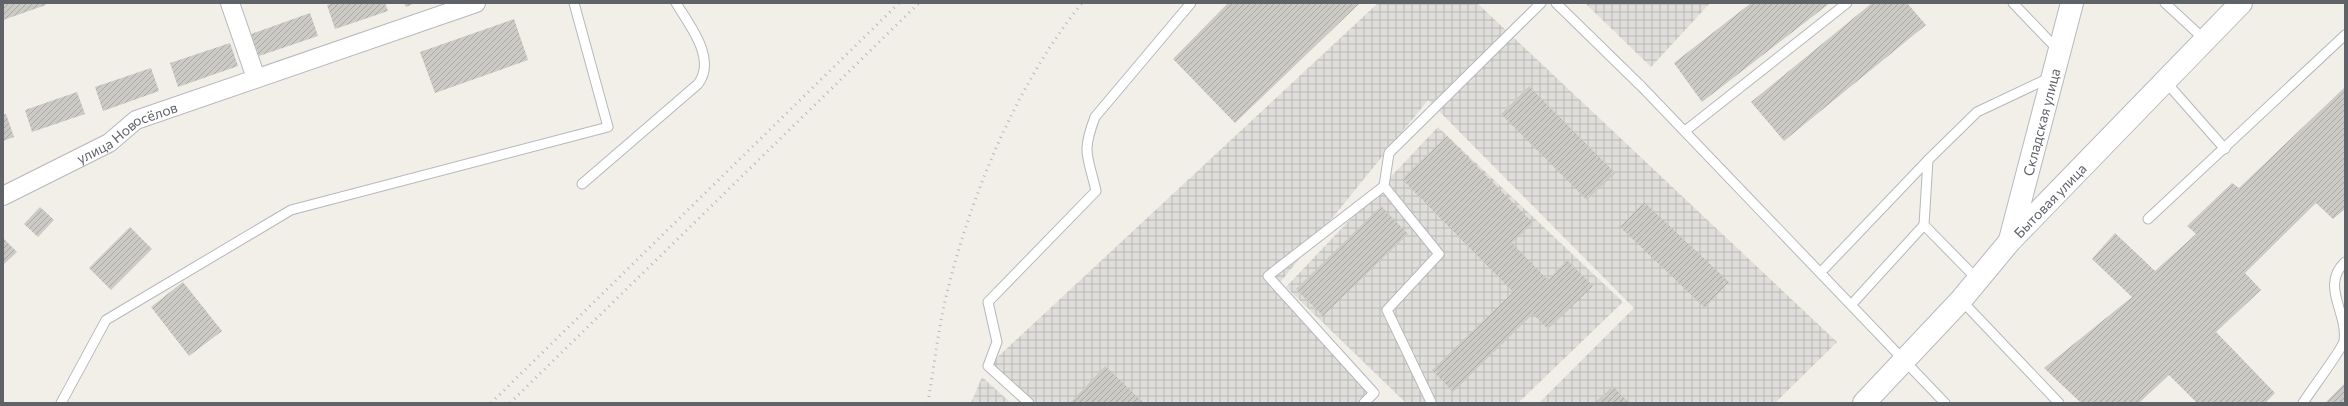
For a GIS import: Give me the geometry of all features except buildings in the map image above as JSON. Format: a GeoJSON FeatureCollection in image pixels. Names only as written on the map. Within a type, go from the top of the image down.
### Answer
{"type":"FeatureCollection","features":[{"type":"Feature","properties":{"kind":"main road","name":"Складская улица"},"geometry":{"type":"LineString","coordinates":[[2010,241],[2072,3]]}},
{"type":"Feature","properties":{"kind":"main road","name":"Бытовая улица"},"geometry":{"type":"LineString","coordinates":[[1864,403],[1961,300],[2010,241],[2241,3]]}},
{"type":"Feature","properties":{"kind":"street"},"geometry":{"type":"LineString","coordinates":[[230,3],[256,78]]}},
{"type":"Feature","properties":{"kind":"street","name":"улица Новосёлов"},"geometry":{"type":"LineString","coordinates":[[3,196],[109,143],[136,120],[476,3]]}},
{"type":"Feature","properties":{"kind":"lane"},"geometry":{"type":"LineString","coordinates":[[61,403],[106,320],[291,210],[608,127],[574,3]]}},
{"type":"Feature","properties":{"kind":"lane"},"geometry":{"type":"LineString","coordinates":[[582,184],[698,84],[703,77],[705,69],[704,56],[698,41],[676,3]]}},
{"type":"Feature","properties":{"kind":"lane"},"geometry":{"type":"LineString","coordinates":[[1029,403],[988,366],[997,342],[988,302],[1096,191],[1086,152],[1088,137],[1096,117],[1191,3]]}},
{"type":"Feature","properties":{"kind":"lane"},"geometry":{"type":"LineString","coordinates":[[1364,403],[1374,393],[1268,276],[1384,186],[1389,153],[1541,3]]}},
{"type":"Feature","properties":{"kind":"lane"},"geometry":{"type":"LineString","coordinates":[[1556,3],[1685,131],[1906,360],[1945,403]]}},
{"type":"Feature","properties":{"kind":"lane"},"geometry":{"type":"LineString","coordinates":[[1685,131],[1847,3]]}},
{"type":"Feature","properties":{"kind":"lane"},"geometry":{"type":"LineString","coordinates":[[2013,3],[2059,51]]}},
{"type":"Feature","properties":{"kind":"lane"},"geometry":{"type":"LineString","coordinates":[[2165,3],[2205,40]]}},
{"type":"Feature","properties":{"kind":"lane"},"geometry":{"type":"LineString","coordinates":[[2148,219],[2225,149],[2345,35]]}},
{"type":"Feature","properties":{"kind":"lane"},"geometry":{"type":"LineString","coordinates":[[1821,272],[1928,160],[1977,112],[2052,77]]}},
{"type":"Feature","properties":{"kind":"lane"},"geometry":{"type":"LineString","coordinates":[[2165,81],[2225,149]]}},
{"type":"Feature","properties":{"kind":"lane"},"geometry":{"type":"LineString","coordinates":[[1852,304],[1924,225],[1928,160]]}},
{"type":"Feature","properties":{"kind":"lane"},"geometry":{"type":"LineString","coordinates":[[1384,186],[1439,254],[1387,310],[1431,402]]}},
{"type":"Feature","properties":{"kind":"lane"},"geometry":{"type":"LineString","coordinates":[[1924,225],[1978,280]]}},
{"type":"Feature","properties":{"kind":"lane"},"geometry":{"type":"LineString","coordinates":[[2303,403],[2344,342],[2343,318],[2333,288],[2337,270],[2345,262]]}},
{"type":"Feature","properties":{"kind":"lane"},"geometry":{"type":"LineString","coordinates":[[1961,300],[2059,403]]}},
{"type":"Feature","properties":{"kind":"shaded area"},"geometry":{"type":"Polygon","coordinates":[[[1378,3],[1477,3],[1837,342],[1775,403],[1539,403],[1634,308],[1428,100],[1274,290],[1374,393],[1364,403],[1029,403],[988,366],[1378,3]]]}},
{"type":"Feature","properties":{"kind":"shaded area"},"geometry":{"type":"Polygon","coordinates":[[[1585,3],[1710,3],[1651,67],[1585,3]]]}},
{"type":"Feature","properties":{"kind":"shaded area"},"geometry":{"type":"Polygon","coordinates":[[[1438,127],[1623,302],[1518,403],[1406,403],[1286,287],[1438,127]]]}},
{"type":"Feature","properties":{"kind":"shaded area"},"geometry":{"type":"Polygon","coordinates":[[[982,377],[1011,403],[971,403],[982,377]]]}},
{"type":"Feature","properties":{"kind":"railway"},"geometry":{"type":"LineString","coordinates":[[491,403],[899,3]]}},
{"type":"Feature","properties":{"kind":"railway"},"geometry":{"type":"LineString","coordinates":[[510,403],[919,3]]}},
{"type":"Feature","properties":{"kind":"railway"},"geometry":{"type":"LineString","coordinates":[[928,403],[943,310],[953,270],[979,189],[1014,110],[1035,72],[1057,36],[1082,3]]}}]}
